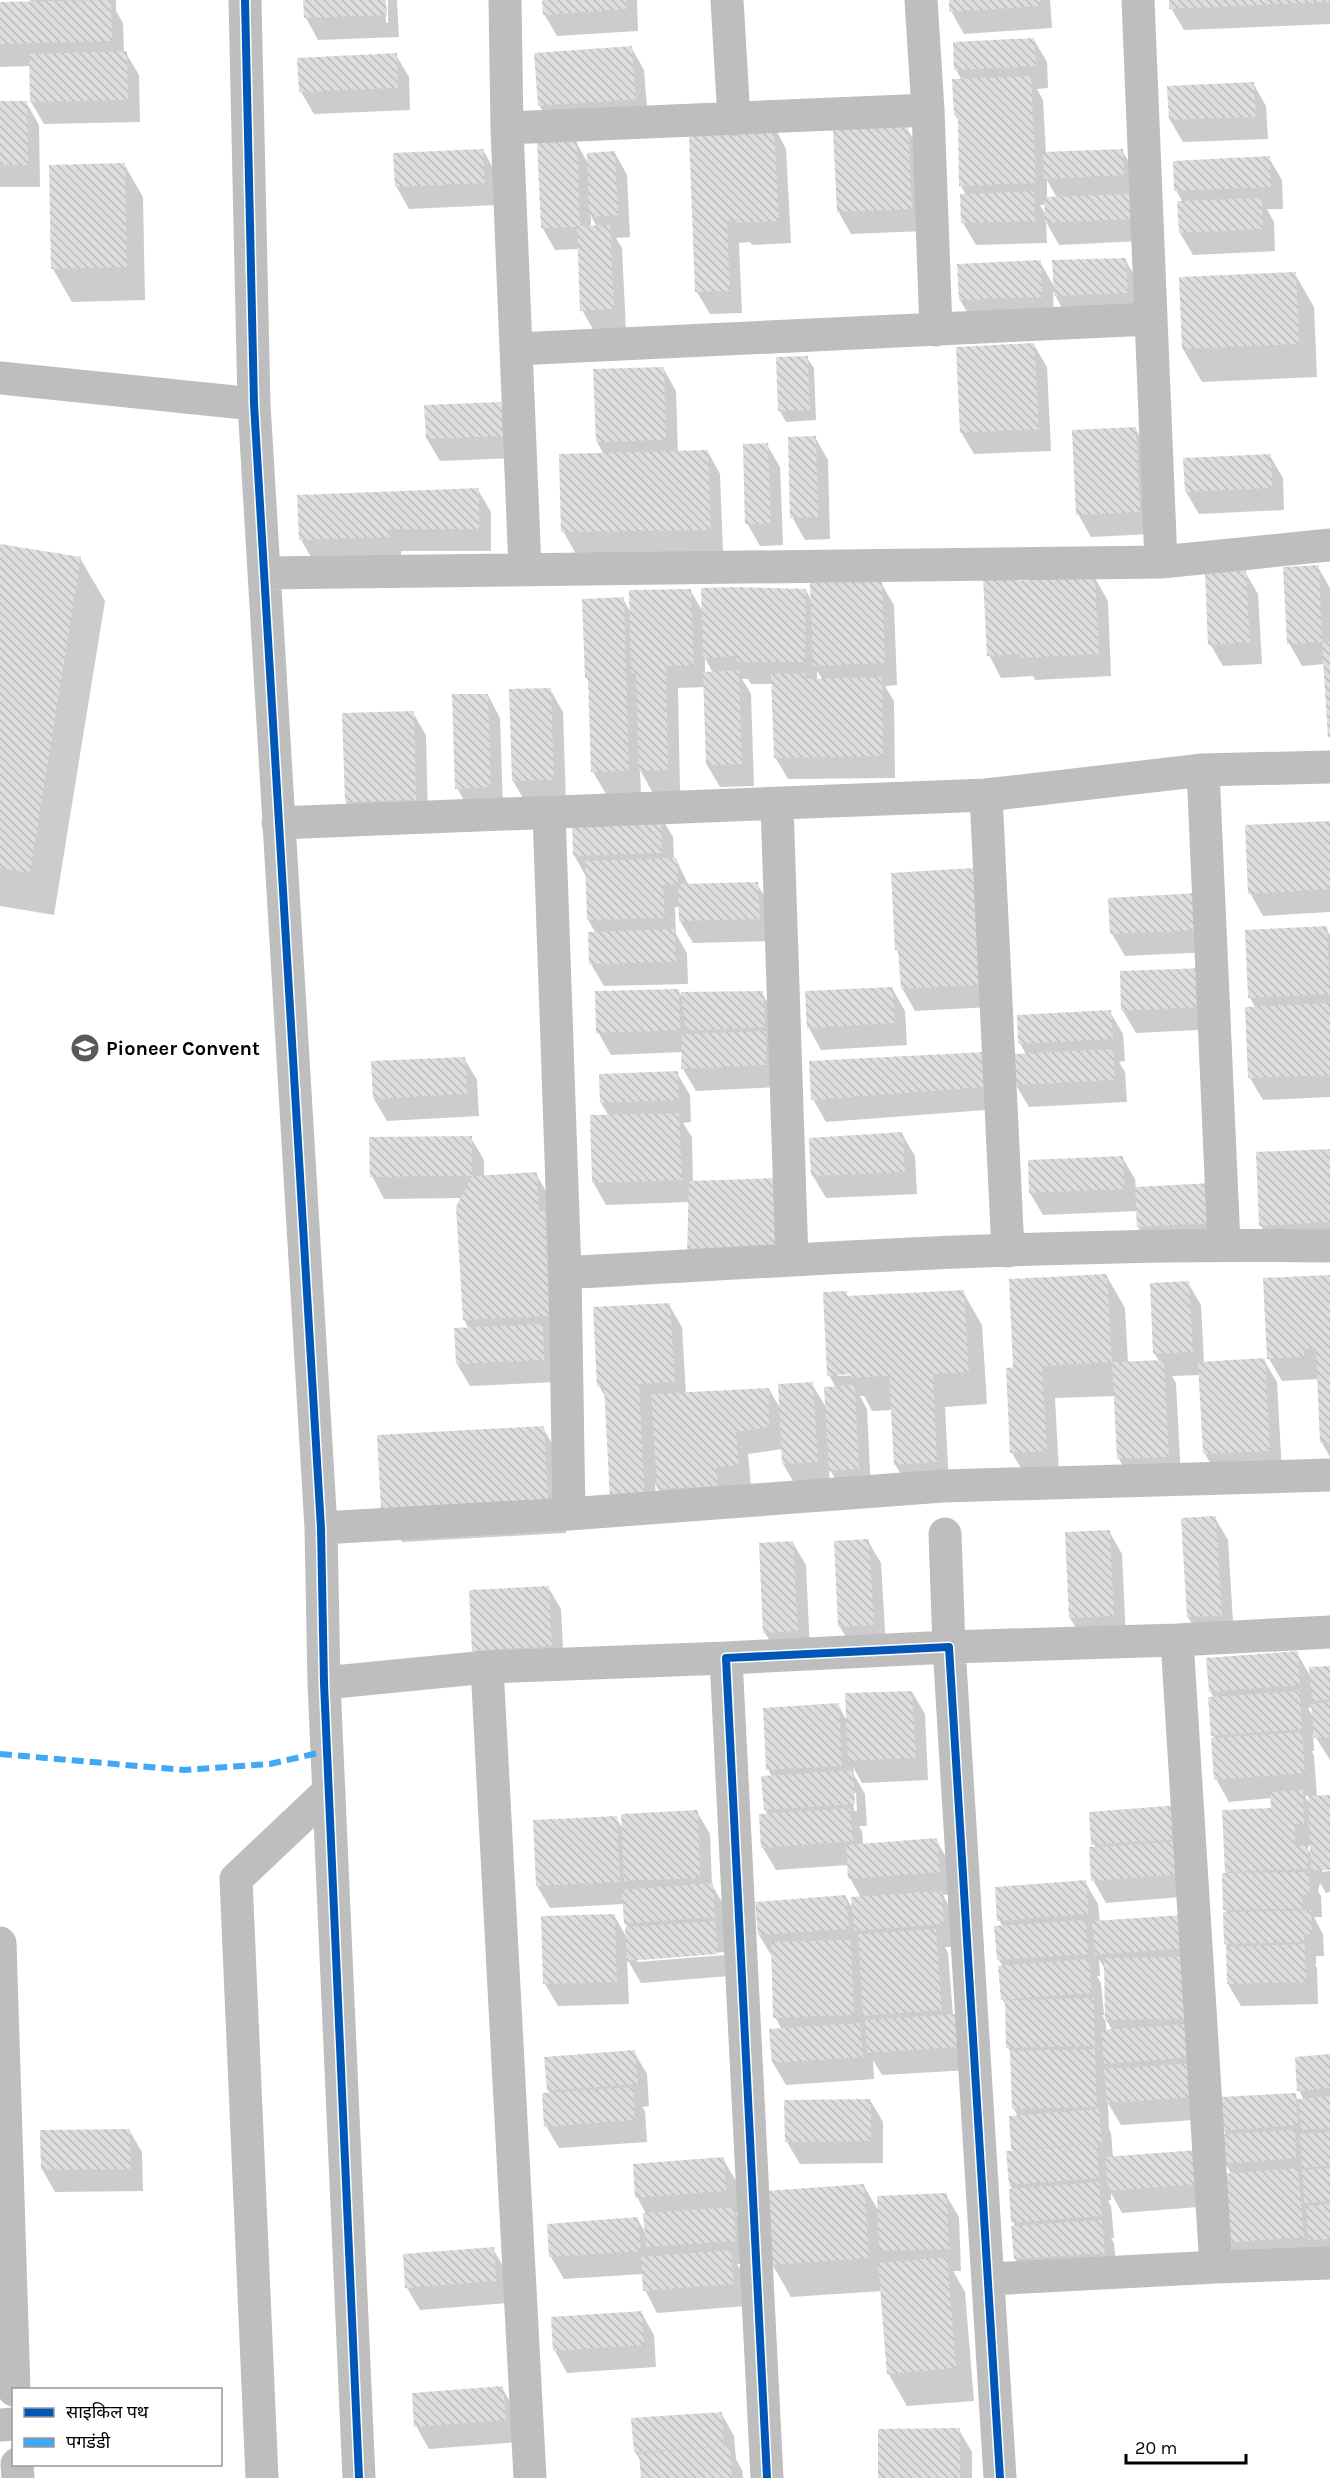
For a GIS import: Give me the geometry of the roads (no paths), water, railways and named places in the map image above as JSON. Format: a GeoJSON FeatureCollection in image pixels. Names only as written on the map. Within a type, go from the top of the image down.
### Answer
{"type":"FeatureCollection","features":[{"type":"Feature","properties":{"kind":"street"},"geometry":{"type":"LineString","coordinates":[[245,0],[254,404],[321,1528],[324,1683],[359,2478]]}},
{"type":"Feature","properties":{"kind":"street"},"geometry":{"type":"LineString","coordinates":[[505,0],[507,128],[525,569]]}},
{"type":"Feature","properties":{"kind":"street"},"geometry":{"type":"LineString","coordinates":[[727,0],[734,119]]}},
{"type":"Feature","properties":{"kind":"street"},"geometry":{"type":"LineString","coordinates":[[921,0],[928,110],[936,330]]}},
{"type":"Feature","properties":{"kind":"street"},"geometry":{"type":"LineString","coordinates":[[1138,0],[1161,562]]}},
{"type":"Feature","properties":{"kind":"street"},"geometry":{"type":"LineString","coordinates":[[507,128],[928,110]]}},
{"type":"Feature","properties":{"kind":"street"},"geometry":{"type":"LineString","coordinates":[[516,350],[1150,319]]}},
{"type":"Feature","properties":{"kind":"street"},"geometry":{"type":"LineString","coordinates":[[0,378],[254,404]]}},
{"type":"Feature","properties":{"kind":"street"},"geometry":{"type":"LineString","coordinates":[[264,573],[443,573],[525,569],[1161,562],[1330,545]]}},
{"type":"Feature","properties":{"kind":"street"},"geometry":{"type":"LineString","coordinates":[[278,823],[986,795],[1203,770],[1330,766]]}},
{"type":"Feature","properties":{"kind":"street"},"geometry":{"type":"LineString","coordinates":[[1203,770],[1224,1244]]}},
{"type":"Feature","properties":{"kind":"street"},"geometry":{"type":"LineString","coordinates":[[986,795],[1008,1251]]}},
{"type":"Feature","properties":{"kind":"street"},"geometry":{"type":"LineString","coordinates":[[777,804],[792,1260]]}},
{"type":"Feature","properties":{"kind":"street"},"geometry":{"type":"LineString","coordinates":[[549,813],[565,1273],[568,1514]]}},
{"type":"Feature","properties":{"kind":"street"},"geometry":{"type":"LineString","coordinates":[[565,1273],[1008,1251],[1224,1244],[1330,1246]]}},
{"type":"Feature","properties":{"kind":"street"},"geometry":{"type":"LineString","coordinates":[[321,1528],[568,1514],[943,1486],[1330,1475]]}},
{"type":"Feature","properties":{"kind":"street"},"geometry":{"type":"LineString","coordinates":[[945,1534],[949,1647],[1000,2478]]}},
{"type":"Feature","properties":{"kind":"street"},"geometry":{"type":"LineString","coordinates":[[324,1683],[487,1667],[1330,1632]]}},
{"type":"Feature","properties":{"kind":"street"},"geometry":{"type":"LineString","coordinates":[[1177,1640],[1216,2267]]}},
{"type":"Feature","properties":{"kind":"street"},"geometry":{"type":"LineString","coordinates":[[726,1658],[767,2478]]}},
{"type":"Feature","properties":{"kind":"street"},"geometry":{"type":"LineString","coordinates":[[487,1667],[530,2478]]}},
{"type":"Feature","properties":{"kind":"street"},"geometry":{"type":"LineString","coordinates":[[262,2478],[236,1879],[329,1791]]}},
{"type":"Feature","properties":{"kind":"street"},"geometry":{"type":"LineString","coordinates":[[0,1943],[14,2388]]}},
{"type":"Feature","properties":{"kind":"street"},"geometry":{"type":"LineString","coordinates":[[989,2279],[1330,2263]]}},
{"type":"Feature","properties":{"kind":"place","name":"Pioneer Convent"},"geometry":{"type":"Point","coordinates":[85,1048]}}]}
